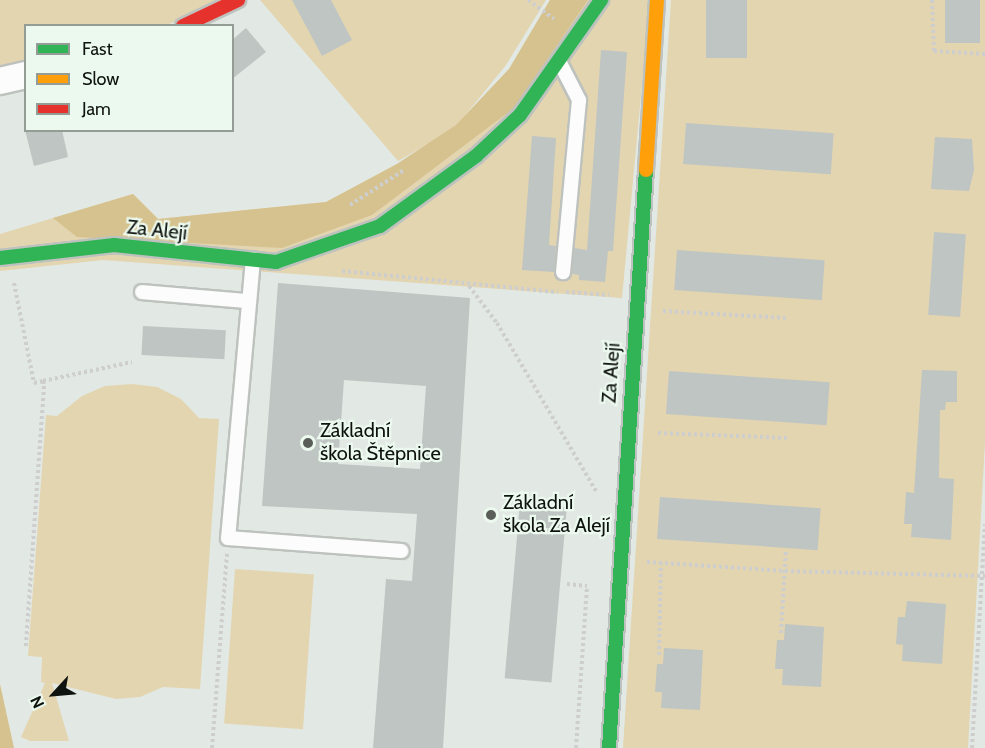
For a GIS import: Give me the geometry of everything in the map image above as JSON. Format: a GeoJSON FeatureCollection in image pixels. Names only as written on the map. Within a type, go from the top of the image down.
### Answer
{"type":"FeatureCollection","features":[{"type":"Feature","properties":{"kind":"street"},"geometry":{"type":"LineString","coordinates":[[187,24],[238,0]]}},
{"type":"Feature","properties":{"kind":"street","name":"Za Alejí"},"geometry":{"type":"LineString","coordinates":[[0,258],[114,244],[276,262],[380,226],[476,156],[520,115],[560,63],[601,0]]}},
{"type":"Feature","properties":{"kind":"street","name":"Za Alejí"},"geometry":{"type":"LineString","coordinates":[[609,748],[627,432],[657,0]]}},
{"type":"Feature","properties":{"kind":"street"},"geometry":{"type":"LineString","coordinates":[[0,81],[24,75]]}},
{"type":"Feature","properties":{"kind":"lane"},"geometry":{"type":"LineString","coordinates":[[560,63],[579,100],[563,272]]}},
{"type":"Feature","properties":{"kind":"lane"},"geometry":{"type":"LineString","coordinates":[[253,259],[228,538],[402,551]]}},
{"type":"Feature","properties":{"kind":"lane"},"geometry":{"type":"LineString","coordinates":[[142,292],[248,301]]}},
{"type":"Feature","properties":{"kind":"path"},"geometry":{"type":"LineString","coordinates":[[528,0],[555,20]]}},
{"type":"Feature","properties":{"kind":"path"},"geometry":{"type":"LineString","coordinates":[[932,0],[934,51],[985,54]]}},
{"type":"Feature","properties":{"kind":"path"},"geometry":{"type":"LineString","coordinates":[[548,29],[560,13]]}},
{"type":"Feature","properties":{"kind":"path"},"geometry":{"type":"LineString","coordinates":[[343,209],[406,169]]}},
{"type":"Feature","properties":{"kind":"path"},"geometry":{"type":"LineString","coordinates":[[333,269],[469,286],[788,318]]}},
{"type":"Feature","properties":{"kind":"path"},"geometry":{"type":"LineString","coordinates":[[13,276],[34,383],[132,362]]}},
{"type":"Feature","properties":{"kind":"path"},"geometry":{"type":"LineString","coordinates":[[469,286],[497,323],[602,501]]}},
{"type":"Feature","properties":{"kind":"path"},"geometry":{"type":"LineString","coordinates":[[26,646],[43,381]]}},
{"type":"Feature","properties":{"kind":"path"},"geometry":{"type":"LineString","coordinates":[[627,432],[789,438]]}},
{"type":"Feature","properties":{"kind":"path"},"geometry":{"type":"LineString","coordinates":[[972,748],[984,576],[985,524]]}},
{"type":"Feature","properties":{"kind":"path"},"geometry":{"type":"LineString","coordinates":[[781,633],[786,550]]}},
{"type":"Feature","properties":{"kind":"path"},"geometry":{"type":"LineString","coordinates":[[620,560],[785,571],[984,576]]}},
{"type":"Feature","properties":{"kind":"path"},"geometry":{"type":"LineString","coordinates":[[659,655],[662,563]]}},
{"type":"Feature","properties":{"kind":"path"},"geometry":{"type":"LineString","coordinates":[[576,748],[587,586]]}},
{"type":"Feature","properties":{"kind":"shaded area"},"geometry":{"type":"Polygon","coordinates":[[[0,0],[224,0],[169,24],[24,24],[24,62],[0,67],[0,0]]]}},
{"type":"Feature","properties":{"kind":"shaded area"},"geometry":{"type":"Polygon","coordinates":[[[260,0],[546,0],[506,65],[463,118],[509,69],[550,0],[650,0],[622,298],[103,260],[0,271],[0,234],[133,194],[158,219],[326,202],[397,164],[428,144],[398,161],[260,0]]]}},
{"type":"Feature","properties":{"kind":"shaded area"},"geometry":{"type":"Polygon","coordinates":[[[550,0],[588,0],[514,108],[372,215],[282,248],[77,237],[53,218],[133,194],[158,219],[326,202],[397,164],[456,125],[509,69],[550,0]]]}},
{"type":"Feature","properties":{"kind":"shaded area"},"geometry":{"type":"Polygon","coordinates":[[[671,0],[985,0],[985,442],[968,748],[623,748],[671,0]]]}},
{"type":"Feature","properties":{"kind":"shaded area"},"geometry":{"type":"Polygon","coordinates":[[[132,384],[157,387],[181,399],[199,418],[219,419],[200,689],[163,687],[140,697],[116,699],[52,683],[69,741],[30,741],[21,737],[45,683],[41,682],[42,657],[28,656],[46,415],[57,416],[82,396],[105,386],[132,384]]]}},
{"type":"Feature","properties":{"kind":"shaded area"},"geometry":{"type":"Polygon","coordinates":[[[235,569],[314,575],[303,729],[224,724],[235,569]]]}},
{"type":"Feature","properties":{"kind":"shaded area"},"geometry":{"type":"Polygon","coordinates":[[[0,684],[14,748],[0,748],[0,684]]]}},
{"type":"Feature","properties":{"kind":"building"},"geometry":{"type":"Polygon","coordinates":[[[292,0],[331,0],[352,40],[322,56],[292,0]]]}},
{"type":"Feature","properties":{"kind":"building"},"geometry":{"type":"Polygon","coordinates":[[[706,0],[747,0],[747,58],[706,58],[706,0]]]}},
{"type":"Feature","properties":{"kind":"building"},"geometry":{"type":"Polygon","coordinates":[[[945,0],[980,0],[980,43],[945,43],[945,0]]]}},
{"type":"Feature","properties":{"kind":"building"},"geometry":{"type":"Polygon","coordinates":[[[246,28],[266,52],[234,77],[234,38],[246,28]]]}},
{"type":"Feature","properties":{"kind":"building"},"geometry":{"type":"Polygon","coordinates":[[[601,50],[627,52],[613,251],[608,251],[605,282],[579,280],[579,275],[572,274],[574,248],[587,250],[601,50]]]}},
{"type":"Feature","properties":{"kind":"building"},"geometry":{"type":"Polygon","coordinates":[[[686,123],[834,133],[831,174],[683,164],[686,123]]]}},
{"type":"Feature","properties":{"kind":"building"},"geometry":{"type":"Polygon","coordinates":[[[26,132],[62,132],[68,157],[34,166],[26,132]]]}},
{"type":"Feature","properties":{"kind":"building"},"geometry":{"type":"Polygon","coordinates":[[[532,136],[556,138],[549,245],[556,246],[554,272],[522,270],[532,136]]]}},
{"type":"Feature","properties":{"kind":"building"},"geometry":{"type":"Polygon","coordinates":[[[935,137],[972,139],[974,170],[969,191],[931,189],[935,137]]]}},
{"type":"Feature","properties":{"kind":"building"},"geometry":{"type":"Polygon","coordinates":[[[934,232],[966,234],[960,317],[928,315],[934,232]]]}},
{"type":"Feature","properties":{"kind":"building"},"geometry":{"type":"Polygon","coordinates":[[[677,250],[825,260],[822,300],[674,290],[677,250]]]}},
{"type":"Feature","properties":{"kind":"building","name":"Základní škola Za Alejí"},"geometry":{"type":"Polygon","coordinates":[[[278,283],[470,298],[443,748],[373,748],[386,579],[412,581],[417,514],[262,506],[278,283]],[[344,380],[338,464],[420,469],[426,386],[344,380]]]}},
{"type":"Feature","properties":{"kind":"building"},"geometry":{"type":"Polygon","coordinates":[[[143,326],[226,330],[224,359],[141,355],[143,326]]]}},
{"type":"Feature","properties":{"kind":"building"},"geometry":{"type":"Polygon","coordinates":[[[922,370],[957,371],[957,402],[946,402],[945,410],[940,410],[939,478],[954,479],[951,540],[911,537],[912,524],[904,524],[906,492],[914,493],[922,370]]]}},
{"type":"Feature","properties":{"kind":"building"},"geometry":{"type":"Polygon","coordinates":[[[669,371],[830,382],[827,425],[666,414],[669,371]]]}},
{"type":"Feature","properties":{"kind":"building"},"geometry":{"type":"Polygon","coordinates":[[[660,497],[821,508],[818,550],[657,539],[660,497]]]}},
{"type":"Feature","properties":{"kind":"building"},"geometry":{"type":"Polygon","coordinates":[[[520,503],[567,507],[551,682],[505,678],[520,503]]]}},
{"type":"Feature","properties":{"kind":"building"},"geometry":{"type":"Polygon","coordinates":[[[907,601],[946,604],[942,664],[902,661],[903,645],[896,644],[898,617],[905,617],[907,601]]]}},
{"type":"Feature","properties":{"kind":"building"},"geometry":{"type":"Polygon","coordinates":[[[785,624],[824,627],[821,687],[782,685],[783,669],[775,669],[777,640],[784,640],[785,624]]]}},
{"type":"Feature","properties":{"kind":"building"},"geometry":{"type":"Polygon","coordinates":[[[664,648],[703,650],[700,710],[661,708],[662,692],[655,692],[657,664],[663,664],[664,648]]]}},
{"type":"Feature","properties":{"kind":"traffic: fast"},"geometry":{"type":"LineString","coordinates":[[0,258],[114,245],[276,262],[380,226],[476,156],[520,115],[601,0]]}},
{"type":"Feature","properties":{"kind":"traffic: fast"},"geometry":{"type":"LineString","coordinates":[[609,748],[646,170]]}},
{"type":"Feature","properties":{"kind":"traffic: slow"},"geometry":{"type":"LineString","coordinates":[[646,170],[657,0]]}},
{"type":"Feature","properties":{"kind":"traffic: jam"},"geometry":{"type":"LineString","coordinates":[[187,24],[238,0]]}},
{"type":"Feature","properties":{"kind":"place","name":"Základní škola Štěpnice"},"geometry":{"type":"Point","coordinates":[308,443]}},
{"type":"Feature","properties":{"kind":"place","name":"Základní škola Za Alejí"},"geometry":{"type":"Point","coordinates":[491,515]}}]}
